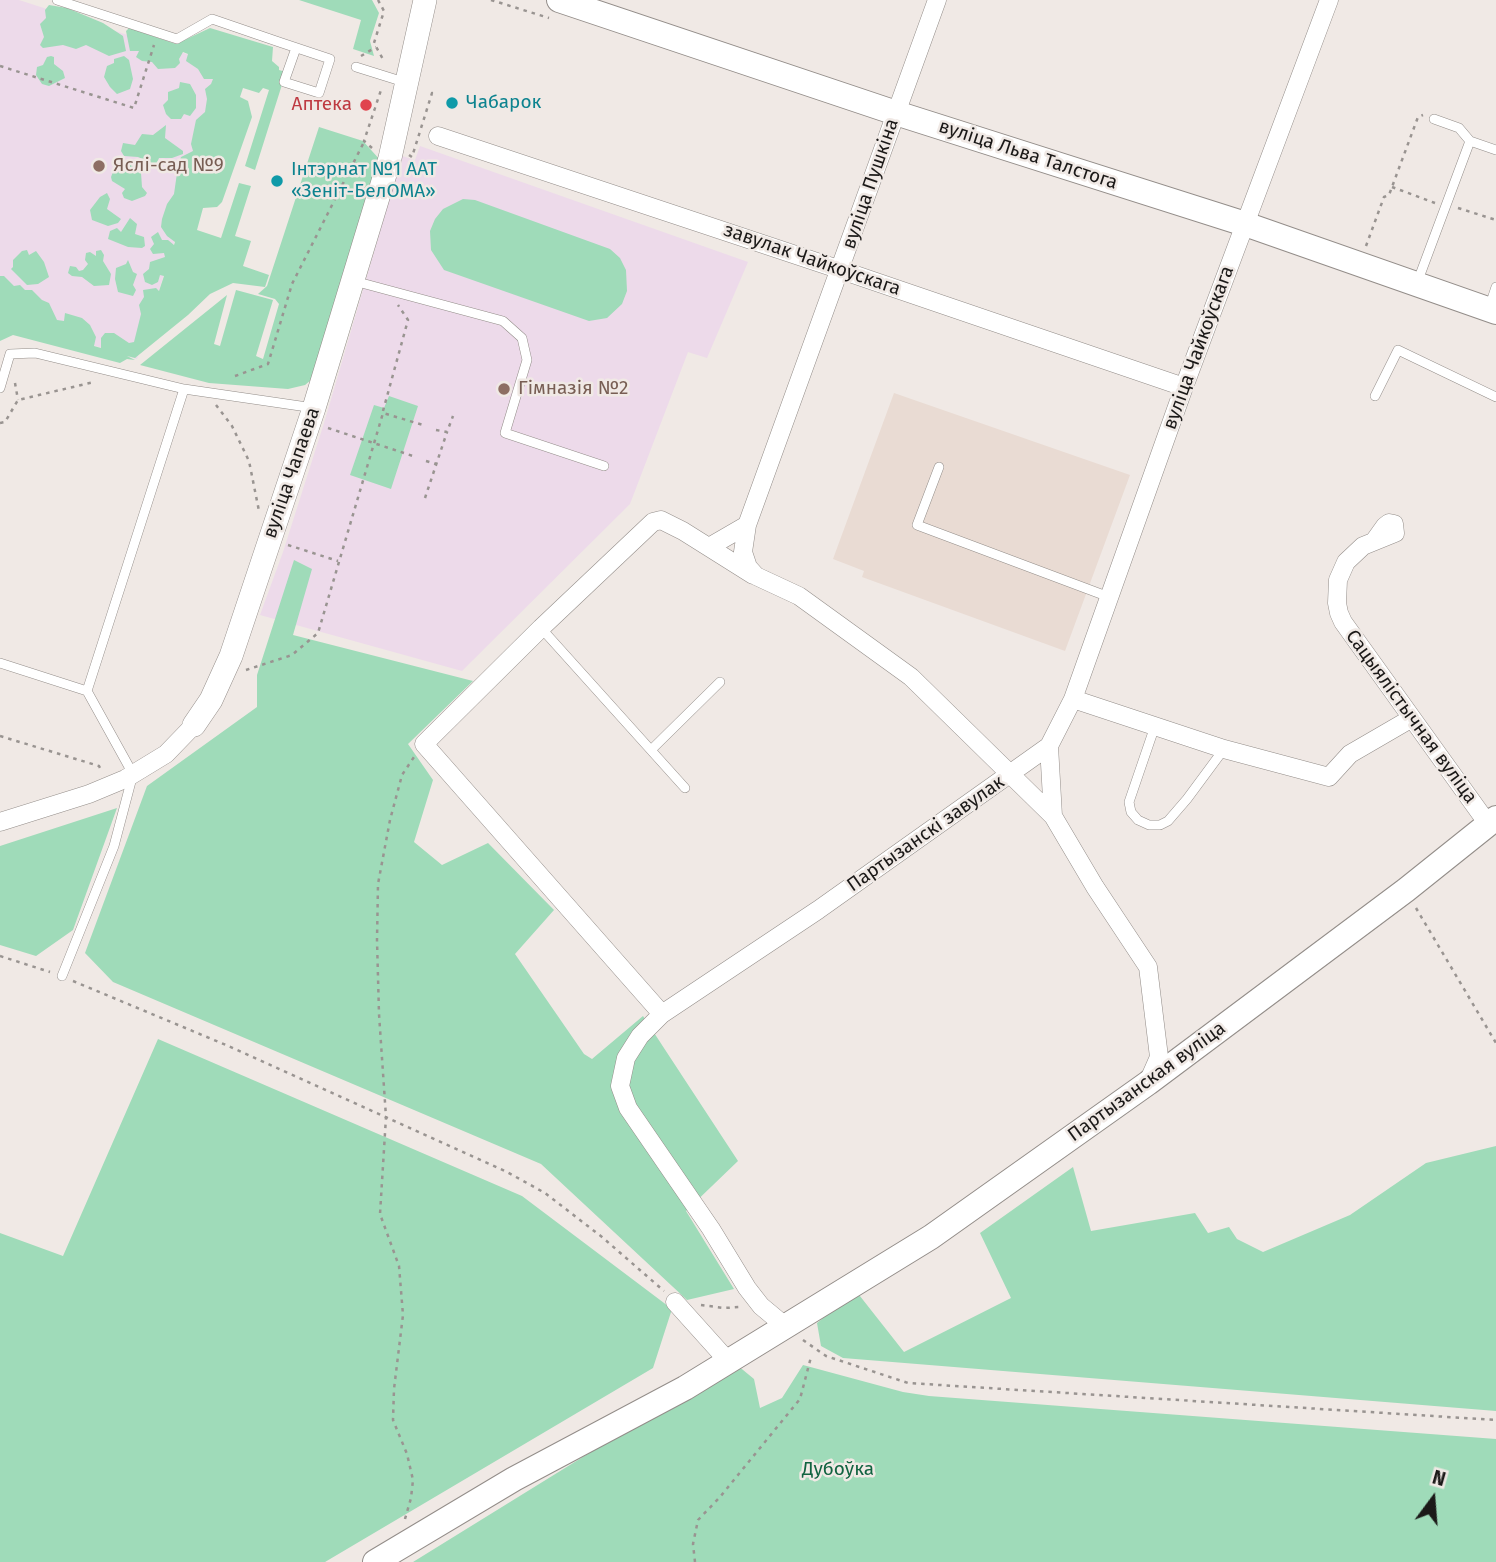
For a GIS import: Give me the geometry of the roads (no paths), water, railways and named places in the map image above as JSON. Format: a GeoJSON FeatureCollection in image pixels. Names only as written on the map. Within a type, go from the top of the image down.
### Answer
{"type":"FeatureCollection","features":[{"type":"Feature","properties":{"kind":"main road","name":"вуліца Льва Талстога"},"geometry":{"type":"LineString","coordinates":[[559,0],[897,113],[1245,224],[1416,285],[1493,303]]}},
{"type":"Feature","properties":{"kind":"main road","name":"Партызанская вуліца"},"geometry":{"type":"LineString","coordinates":[[375,1562],[514,1479],[685,1388],[931,1237],[1148,1083],[1406,890],[1492,821]]}},
{"type":"Feature","properties":{"kind":"street","name":"вуліца Чапаева"},"geometry":{"type":"LineString","coordinates":[[0,822],[89,794],[131,769],[166,754],[194,725],[222,678],[316,416],[390,158],[395,80],[425,0]]}},
{"type":"Feature","properties":{"kind":"street","name":"вуліца Пушкіна"},"geometry":{"type":"LineString","coordinates":[[747,525],[937,0]]}},
{"type":"Feature","properties":{"kind":"street","name":"вуліца Чайкоўскага"},"geometry":{"type":"LineString","coordinates":[[1011,773],[1049,746],[1073,699],[1184,387],[1329,0]]}},
{"type":"Feature","properties":{"kind":"street","name":"завулак Чайкоўскага"},"geometry":{"type":"LineString","coordinates":[[438,136],[1184,387]]}},
{"type":"Feature","properties":{"kind":"street","name":"Партызанскі завулак"},"geometry":{"type":"LineString","coordinates":[[541,628],[653,522],[662,520],[756,576],[799,596],[874,648],[911,677],[1011,773],[818,910],[662,1014],[640,1036],[626,1058],[620,1086],[628,1108],[761,1306],[785,1326]]}},
{"type":"Feature","properties":{"kind":"street"},"geometry":{"type":"LineString","coordinates":[[709,547],[747,525]]}},
{"type":"Feature","properties":{"kind":"street"},"geometry":{"type":"LineString","coordinates":[[747,525],[743,552],[748,567],[756,576]]}},
{"type":"Feature","properties":{"kind":"street","name":"Сацыялістычная вуліца"},"geometry":{"type":"LineString","coordinates":[[1375,540],[1346,562],[1338,580],[1337,603],[1343,622],[1412,718],[1492,821]]}},
{"type":"Feature","properties":{"kind":"street"},"geometry":{"type":"LineString","coordinates":[[541,628],[424,744],[662,1014]]}},
{"type":"Feature","properties":{"kind":"street"},"geometry":{"type":"LineString","coordinates":[[1073,699],[1224,749],[1329,777],[1350,754],[1412,718]]}},
{"type":"Feature","properties":{"kind":"street"},"geometry":{"type":"LineString","coordinates":[[1049,746],[1053,816]]}},
{"type":"Feature","properties":{"kind":"street"},"geometry":{"type":"LineString","coordinates":[[1011,773],[1053,816],[1095,887],[1148,967],[1159,1057],[1148,1083]]}},
{"type":"Feature","properties":{"kind":"street"},"geometry":{"type":"LineString","coordinates":[[675,1302],[728,1361]]}},
{"type":"Feature","properties":{"kind":"lane"},"geometry":{"type":"LineString","coordinates":[[57,0],[177,39],[212,19],[296,48],[330,60],[318,93],[284,82],[296,48]]}},
{"type":"Feature","properties":{"kind":"lane"},"geometry":{"type":"LineString","coordinates":[[357,62],[395,80]]}},
{"type":"Feature","properties":{"kind":"lane"},"geometry":{"type":"LineString","coordinates":[[1434,119],[1459,128],[1470,141],[1496,150]]}},
{"type":"Feature","properties":{"kind":"lane"},"geometry":{"type":"LineString","coordinates":[[1416,285],[1470,141]]}},
{"type":"Feature","properties":{"kind":"lane"},"geometry":{"type":"LineString","coordinates":[[353,280],[503,321],[522,338],[527,360],[505,433],[604,466]]}},
{"type":"Feature","properties":{"kind":"lane"},"geometry":{"type":"LineString","coordinates":[[1375,396],[1398,351],[1496,397]]}},
{"type":"Feature","properties":{"kind":"lane"},"geometry":{"type":"LineString","coordinates":[[0,388],[5,354],[35,353],[184,389],[316,416]]}},
{"type":"Feature","properties":{"kind":"lane"},"geometry":{"type":"LineString","coordinates":[[87,691],[184,389]]}},
{"type":"Feature","properties":{"kind":"lane"},"geometry":{"type":"LineString","coordinates":[[939,467],[917,525],[1109,597]]}},
{"type":"Feature","properties":{"kind":"lane"},"geometry":{"type":"LineString","coordinates":[[541,628],[685,788]]}},
{"type":"Feature","properties":{"kind":"lane"},"geometry":{"type":"LineString","coordinates":[[0,663],[87,691],[131,769],[114,846],[62,976]]}},
{"type":"Feature","properties":{"kind":"lane"},"geometry":{"type":"LineString","coordinates":[[651,750],[720,682]]}},
{"type":"Feature","properties":{"kind":"lane"},"geometry":{"type":"LineString","coordinates":[[1155,726],[1129,802],[1131,812],[1138,820],[1149,825],[1160,825],[1168,821],[1224,749]]}},
{"type":"Feature","properties":{"kind":"place","name":"Чабарок"},"geometry":{"type":"Point","coordinates":[452,103]}},
{"type":"Feature","properties":{"kind":"place","name":"Аптека"},"geometry":{"type":"Point","coordinates":[366,105]}},
{"type":"Feature","properties":{"kind":"place","name":"Яслі-сад №9"},"geometry":{"type":"Point","coordinates":[99,166]}},
{"type":"Feature","properties":{"kind":"place","name":"Інтэрнат №1 ААТ «Зеніт-БелОМА»"},"geometry":{"type":"Point","coordinates":[277,181]}},
{"type":"Feature","properties":{"kind":"place","name":"Гімназія №2"},"geometry":{"type":"Point","coordinates":[504,389]}},
{"type":"Feature","properties":{"kind":"park label","name":"Дубоўка"},"geometry":{"type":"Point","coordinates":[838,1470]}}]}
